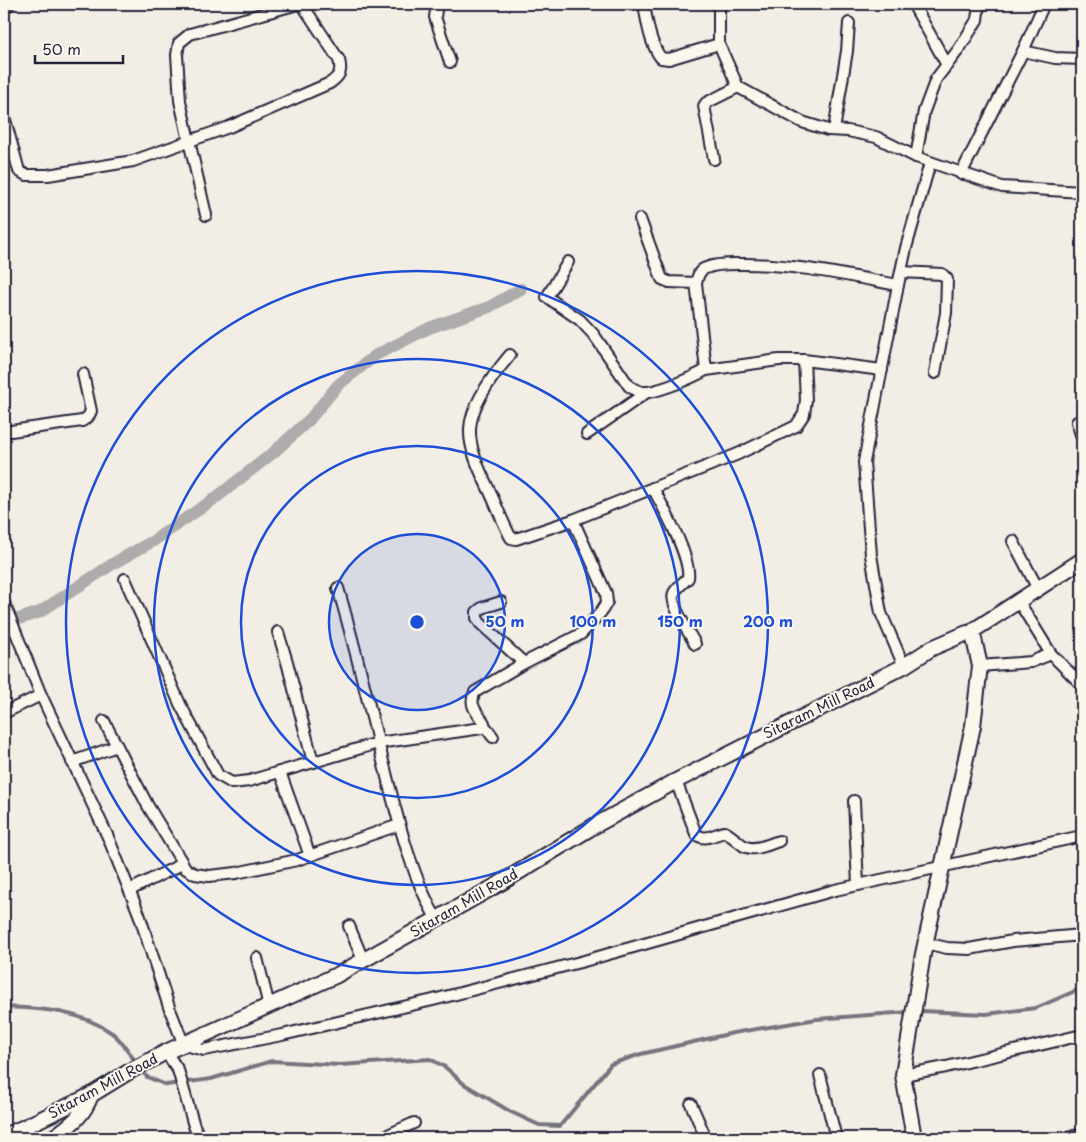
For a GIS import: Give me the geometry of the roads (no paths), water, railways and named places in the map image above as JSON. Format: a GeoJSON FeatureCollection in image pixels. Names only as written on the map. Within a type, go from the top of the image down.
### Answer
{"type":"FeatureCollection","features":[{"type":"Feature","properties":{"kind":"main road","name":"Sitaram Mill Road"},"geometry":{"type":"LineString","coordinates":[[4,1136],[91,1095],[161,1055],[337,975],[437,920],[594,826],[676,781],[904,666],[932,648],[972,635],[1082,560]]}},
{"type":"Feature","properties":{"kind":"main road"},"geometry":{"type":"LineString","coordinates":[[914,1138],[903,1075],[925,943],[973,726],[980,666],[972,635]]}},
{"type":"Feature","properties":{"kind":"main road"},"geometry":{"type":"LineString","coordinates":[[53,1138],[77,1120],[86,1109],[91,1095]]}},
{"type":"Feature","properties":{"kind":"street"},"geometry":{"type":"LineString","coordinates":[[4,8],[9,4]]}},
{"type":"Feature","properties":{"kind":"street"},"geometry":{"type":"LineString","coordinates":[[4,116],[19,171],[26,175],[48,175],[133,161],[189,141],[229,127],[330,83],[339,77],[341,69],[339,60],[296,4],[190,34],[180,43],[177,55],[180,101],[189,141],[206,215]]}},
{"type":"Feature","properties":{"kind":"street"},"geometry":{"type":"LineString","coordinates":[[437,4],[435,17],[450,62]]}},
{"type":"Feature","properties":{"kind":"street"},"geometry":{"type":"LineString","coordinates":[[644,4],[647,24],[661,58],[669,59],[720,44]]}},
{"type":"Feature","properties":{"kind":"street"},"geometry":{"type":"LineString","coordinates":[[719,4],[720,44],[738,87],[802,122],[876,137],[930,163],[1002,187],[1082,192]]}},
{"type":"Feature","properties":{"kind":"street"},"geometry":{"type":"LineString","coordinates":[[912,4],[947,65]]}},
{"type":"Feature","properties":{"kind":"street"},"geometry":{"type":"LineString","coordinates":[[916,157],[924,112],[936,79],[977,20],[980,4]]}},
{"type":"Feature","properties":{"kind":"street"},"geometry":{"type":"LineString","coordinates":[[961,174],[1024,51],[1044,4]]}},
{"type":"Feature","properties":{"kind":"street"},"geometry":{"type":"LineString","coordinates":[[834,130],[850,23]]}},
{"type":"Feature","properties":{"kind":"street"},"geometry":{"type":"LineString","coordinates":[[1024,51],[1055,58],[1082,59]]}},
{"type":"Feature","properties":{"kind":"street"},"geometry":{"type":"LineString","coordinates":[[714,159],[704,106],[706,102],[738,87]]}},
{"type":"Feature","properties":{"kind":"street"},"geometry":{"type":"LineString","coordinates":[[904,666],[881,613],[871,556],[864,462],[898,285],[930,163]]}},
{"type":"Feature","properties":{"kind":"street"},"geometry":{"type":"LineString","coordinates":[[640,220],[662,279],[669,282],[696,283]]}},
{"type":"Feature","properties":{"kind":"street"},"geometry":{"type":"LineString","coordinates":[[568,262],[547,297],[580,320],[594,335],[629,386],[638,391],[647,392]]}},
{"type":"Feature","properties":{"kind":"street"},"geometry":{"type":"LineString","coordinates":[[706,370],[696,283],[698,274],[705,268],[722,264],[756,264],[842,273],[898,285]]}},
{"type":"Feature","properties":{"kind":"street"},"geometry":{"type":"LineString","coordinates":[[901,272],[942,274],[947,279],[946,313],[935,372]]}},
{"type":"Feature","properties":{"kind":"street"},"geometry":{"type":"LineString","coordinates":[[510,355],[496,372],[475,408],[470,429],[472,446],[482,475],[511,538],[516,539],[573,520],[738,454],[796,426],[804,414],[806,400],[804,360]]}},
{"type":"Feature","properties":{"kind":"street"},"geometry":{"type":"LineString","coordinates":[[587,434],[647,392],[693,378],[706,370],[779,360],[804,360],[882,370]]}},
{"type":"Feature","properties":{"kind":"street"},"geometry":{"type":"LineString","coordinates":[[4,432],[82,421],[88,417],[91,411],[83,374]]}},
{"type":"Feature","properties":{"kind":"street"},"geometry":{"type":"LineString","coordinates":[[1077,422],[1082,438]]}},
{"type":"Feature","properties":{"kind":"street"},"geometry":{"type":"LineString","coordinates":[[653,488],[675,531],[687,566],[688,578],[675,592],[673,598],[695,644]]}},
{"type":"Feature","properties":{"kind":"street"},"geometry":{"type":"LineString","coordinates":[[493,737],[472,705],[472,698],[475,692],[524,663],[581,634],[601,612],[607,602],[606,593],[573,520]]}},
{"type":"Feature","properties":{"kind":"street"},"geometry":{"type":"LineString","coordinates":[[1013,541],[1038,589]]}},
{"type":"Feature","properties":{"kind":"street"},"geometry":{"type":"LineString","coordinates":[[125,579],[180,704],[218,775],[232,783],[249,781],[378,743],[482,728],[484,725]]}},
{"type":"Feature","properties":{"kind":"street"},"geometry":{"type":"LineString","coordinates":[[338,588],[354,642],[399,825],[419,884],[437,920]]}},
{"type":"Feature","properties":{"kind":"street"},"geometry":{"type":"LineString","coordinates":[[501,602],[482,608],[477,612],[477,618],[480,623],[524,663]]}},
{"type":"Feature","properties":{"kind":"street"},"geometry":{"type":"LineString","coordinates":[[1019,602],[1051,654],[1082,685]]}},
{"type":"Feature","properties":{"kind":"street"},"geometry":{"type":"LineString","coordinates":[[8,614],[41,695],[108,837],[140,914],[169,1007],[184,1045],[204,1050],[282,1035],[433,1000],[584,961],[834,890],[1082,836]]}},
{"type":"Feature","properties":{"kind":"street"},"geometry":{"type":"LineString","coordinates":[[278,632],[313,762]]}},
{"type":"Feature","properties":{"kind":"street"},"geometry":{"type":"LineString","coordinates":[[980,666],[1031,662],[1051,654]]}},
{"type":"Feature","properties":{"kind":"street"},"geometry":{"type":"LineString","coordinates":[[4,713],[41,695]]}},
{"type":"Feature","properties":{"kind":"street"},"geometry":{"type":"LineString","coordinates":[[104,720],[148,806],[186,869],[195,874],[209,876],[236,873],[297,860],[399,825]]}},
{"type":"Feature","properties":{"kind":"street"},"geometry":{"type":"LineString","coordinates":[[72,762],[117,746]]}},
{"type":"Feature","properties":{"kind":"street"},"geometry":{"type":"LineString","coordinates":[[280,772],[310,856]]}},
{"type":"Feature","properties":{"kind":"street"},"geometry":{"type":"LineString","coordinates":[[676,781],[696,834],[701,838],[724,832],[746,847],[753,848],[779,841]]}},
{"type":"Feature","properties":{"kind":"street"},"geometry":{"type":"LineString","coordinates":[[854,801],[858,885]]}},
{"type":"Feature","properties":{"kind":"street"},"geometry":{"type":"LineString","coordinates":[[130,890],[176,867],[181,860]]}},
{"type":"Feature","properties":{"kind":"street"},"geometry":{"type":"LineString","coordinates":[[349,926],[363,960]]}},
{"type":"Feature","properties":{"kind":"street"},"geometry":{"type":"LineString","coordinates":[[925,943],[947,948],[969,949],[1013,941],[1082,934]]}},
{"type":"Feature","properties":{"kind":"street"},"geometry":{"type":"LineString","coordinates":[[257,958],[269,1006]]}},
{"type":"Feature","properties":{"kind":"street"},"geometry":{"type":"LineString","coordinates":[[903,1075],[1082,1037]]}},
{"type":"Feature","properties":{"kind":"street"},"geometry":{"type":"LineString","coordinates":[[161,1055],[178,1070],[200,1138]]}},
{"type":"Feature","properties":{"kind":"street"},"geometry":{"type":"LineString","coordinates":[[820,1075],[836,1138]]}},
{"type":"Feature","properties":{"kind":"street"},"geometry":{"type":"LineString","coordinates":[[691,1104],[706,1138]]}},
{"type":"Feature","properties":{"kind":"street"},"geometry":{"type":"LineString","coordinates":[[381,1138],[414,1123]]}},
{"type":"Feature","properties":{"kind":"street"},"geometry":{"type":"LineString","coordinates":[[1066,1138],[1082,1134]]}},
{"type":"Feature","properties":{"kind":"waterway"},"geometry":{"type":"LineString","coordinates":[[4,624],[40,612],[114,563],[153,541],[217,497],[274,452],[310,419],[338,385],[376,355],[429,328],[489,307],[521,289]]}},
{"type":"Feature","properties":{"kind":"waterway"},"geometry":{"type":"LineString","coordinates":[[141,1069],[147,1077],[166,1085],[211,1079],[272,1061],[340,1065],[430,1059],[445,1067],[464,1084],[511,1112],[539,1125],[560,1126],[611,1064],[641,1054],[733,1033],[817,1019],[922,1011],[986,1014],[1036,1008],[1082,988]]}},
{"type":"Feature","properties":{"kind":"waterway"},"geometry":{"type":"LineString","coordinates":[[4,1007],[60,1012],[87,1020],[116,1036],[137,1064]]}}]}
